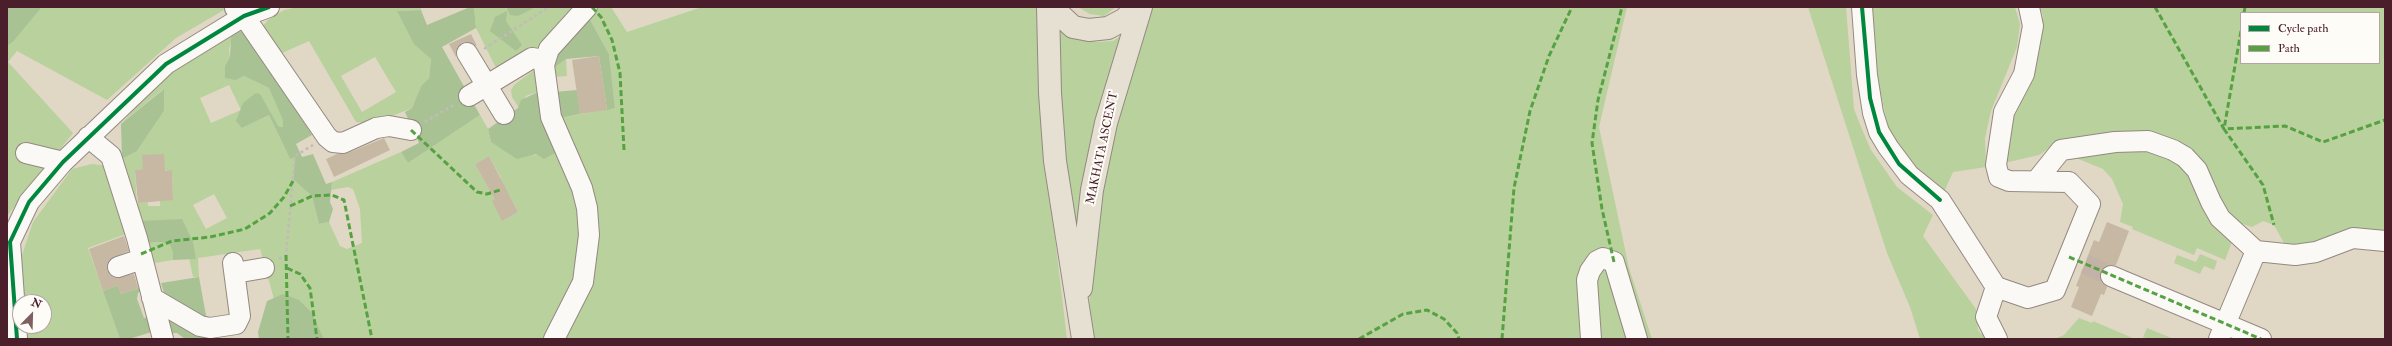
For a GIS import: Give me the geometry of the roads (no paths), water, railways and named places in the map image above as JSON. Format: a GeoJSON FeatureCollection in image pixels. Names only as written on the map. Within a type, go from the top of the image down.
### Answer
{"type":"FeatureCollection","features":[{"type":"Feature","properties":{"kind":"main road","name":"MAKHATA ASCENT"},"geometry":{"type":"LineString","coordinates":[[1048,7],[1050,93],[1055,161],[1078,317],[1083,339]]}},
{"type":"Feature","properties":{"kind":"main road"},"geometry":{"type":"LineString","coordinates":[[1055,7],[1057,12],[1073,26],[1090,30],[1108,28],[1125,19],[1136,7]]}},
{"type":"Feature","properties":{"kind":"main road","name":"MAKHATA ASCENT"},"geometry":{"type":"LineString","coordinates":[[1078,317],[1092,190],[1106,123],[1141,7]]}},
{"type":"Feature","properties":{"kind":"street"},"geometry":{"type":"LineString","coordinates":[[16,339],[8,245],[29,202],[63,162],[166,64],[239,11],[269,7]]}},
{"type":"Feature","properties":{"kind":"street"},"geometry":{"type":"LineString","coordinates":[[554,339],[583,282],[589,234],[587,208],[582,188],[551,117],[545,83],[545,60],[549,49],[587,7]]}},
{"type":"Feature","properties":{"kind":"street"},"geometry":{"type":"LineString","coordinates":[[1862,7],[1870,98],[1879,132],[1899,164],[1940,200],[1996,287],[2028,298],[2055,290],[2077,260],[2090,204],[2069,182],[2037,180],[2009,181],[1999,177],[1996,165],[2004,112],[2024,74],[2034,26],[2029,7]]}},
{"type":"Feature","properties":{"kind":"street"},"geometry":{"type":"LineString","coordinates":[[239,11],[327,137],[333,142],[343,143],[376,128],[389,126],[410,130]]}},
{"type":"Feature","properties":{"kind":"street"},"geometry":{"type":"LineString","coordinates":[[469,56],[504,114]]}},
{"type":"Feature","properties":{"kind":"street"},"geometry":{"type":"LineString","coordinates":[[469,96],[532,58],[545,60]]}},
{"type":"Feature","properties":{"kind":"street"},"geometry":{"type":"LineString","coordinates":[[88,137],[111,156],[142,259],[163,339]]}},
{"type":"Feature","properties":{"kind":"street"},"geometry":{"type":"LineString","coordinates":[[2037,180],[2061,150],[2115,142],[2148,141],[2173,150],[2186,158],[2197,170],[2205,185],[2211,202],[2220,218],[2256,251],[2295,255],[2316,252],[2353,238],[2385,241]]}},
{"type":"Feature","properties":{"kind":"street"},"geometry":{"type":"LineString","coordinates":[[26,153],[63,162]]}},
{"type":"Feature","properties":{"kind":"street"},"geometry":{"type":"LineString","coordinates":[[2219,339],[2256,251]]}},
{"type":"Feature","properties":{"kind":"street"},"geometry":{"type":"LineString","coordinates":[[1591,339],[1587,280],[1590,271],[1597,261],[1603,258],[1614,262],[1637,339]]}},
{"type":"Feature","properties":{"kind":"street"},"geometry":{"type":"LineString","coordinates":[[118,267],[142,259]]}},
{"type":"Feature","properties":{"kind":"street"},"geometry":{"type":"LineString","coordinates":[[152,298],[200,326],[210,328],[236,324],[240,316],[234,268],[264,268]]}},
{"type":"Feature","properties":{"kind":"street"},"geometry":{"type":"LineString","coordinates":[[2112,276],[2261,339]]}},
{"type":"Feature","properties":{"kind":"street"},"geometry":{"type":"LineString","coordinates":[[1996,287],[1986,317],[1997,339]]}},
{"type":"Feature","properties":{"kind":"tunnel"},"geometry":{"type":"LineString","coordinates":[[2085,264],[2111,276]]}}]}
